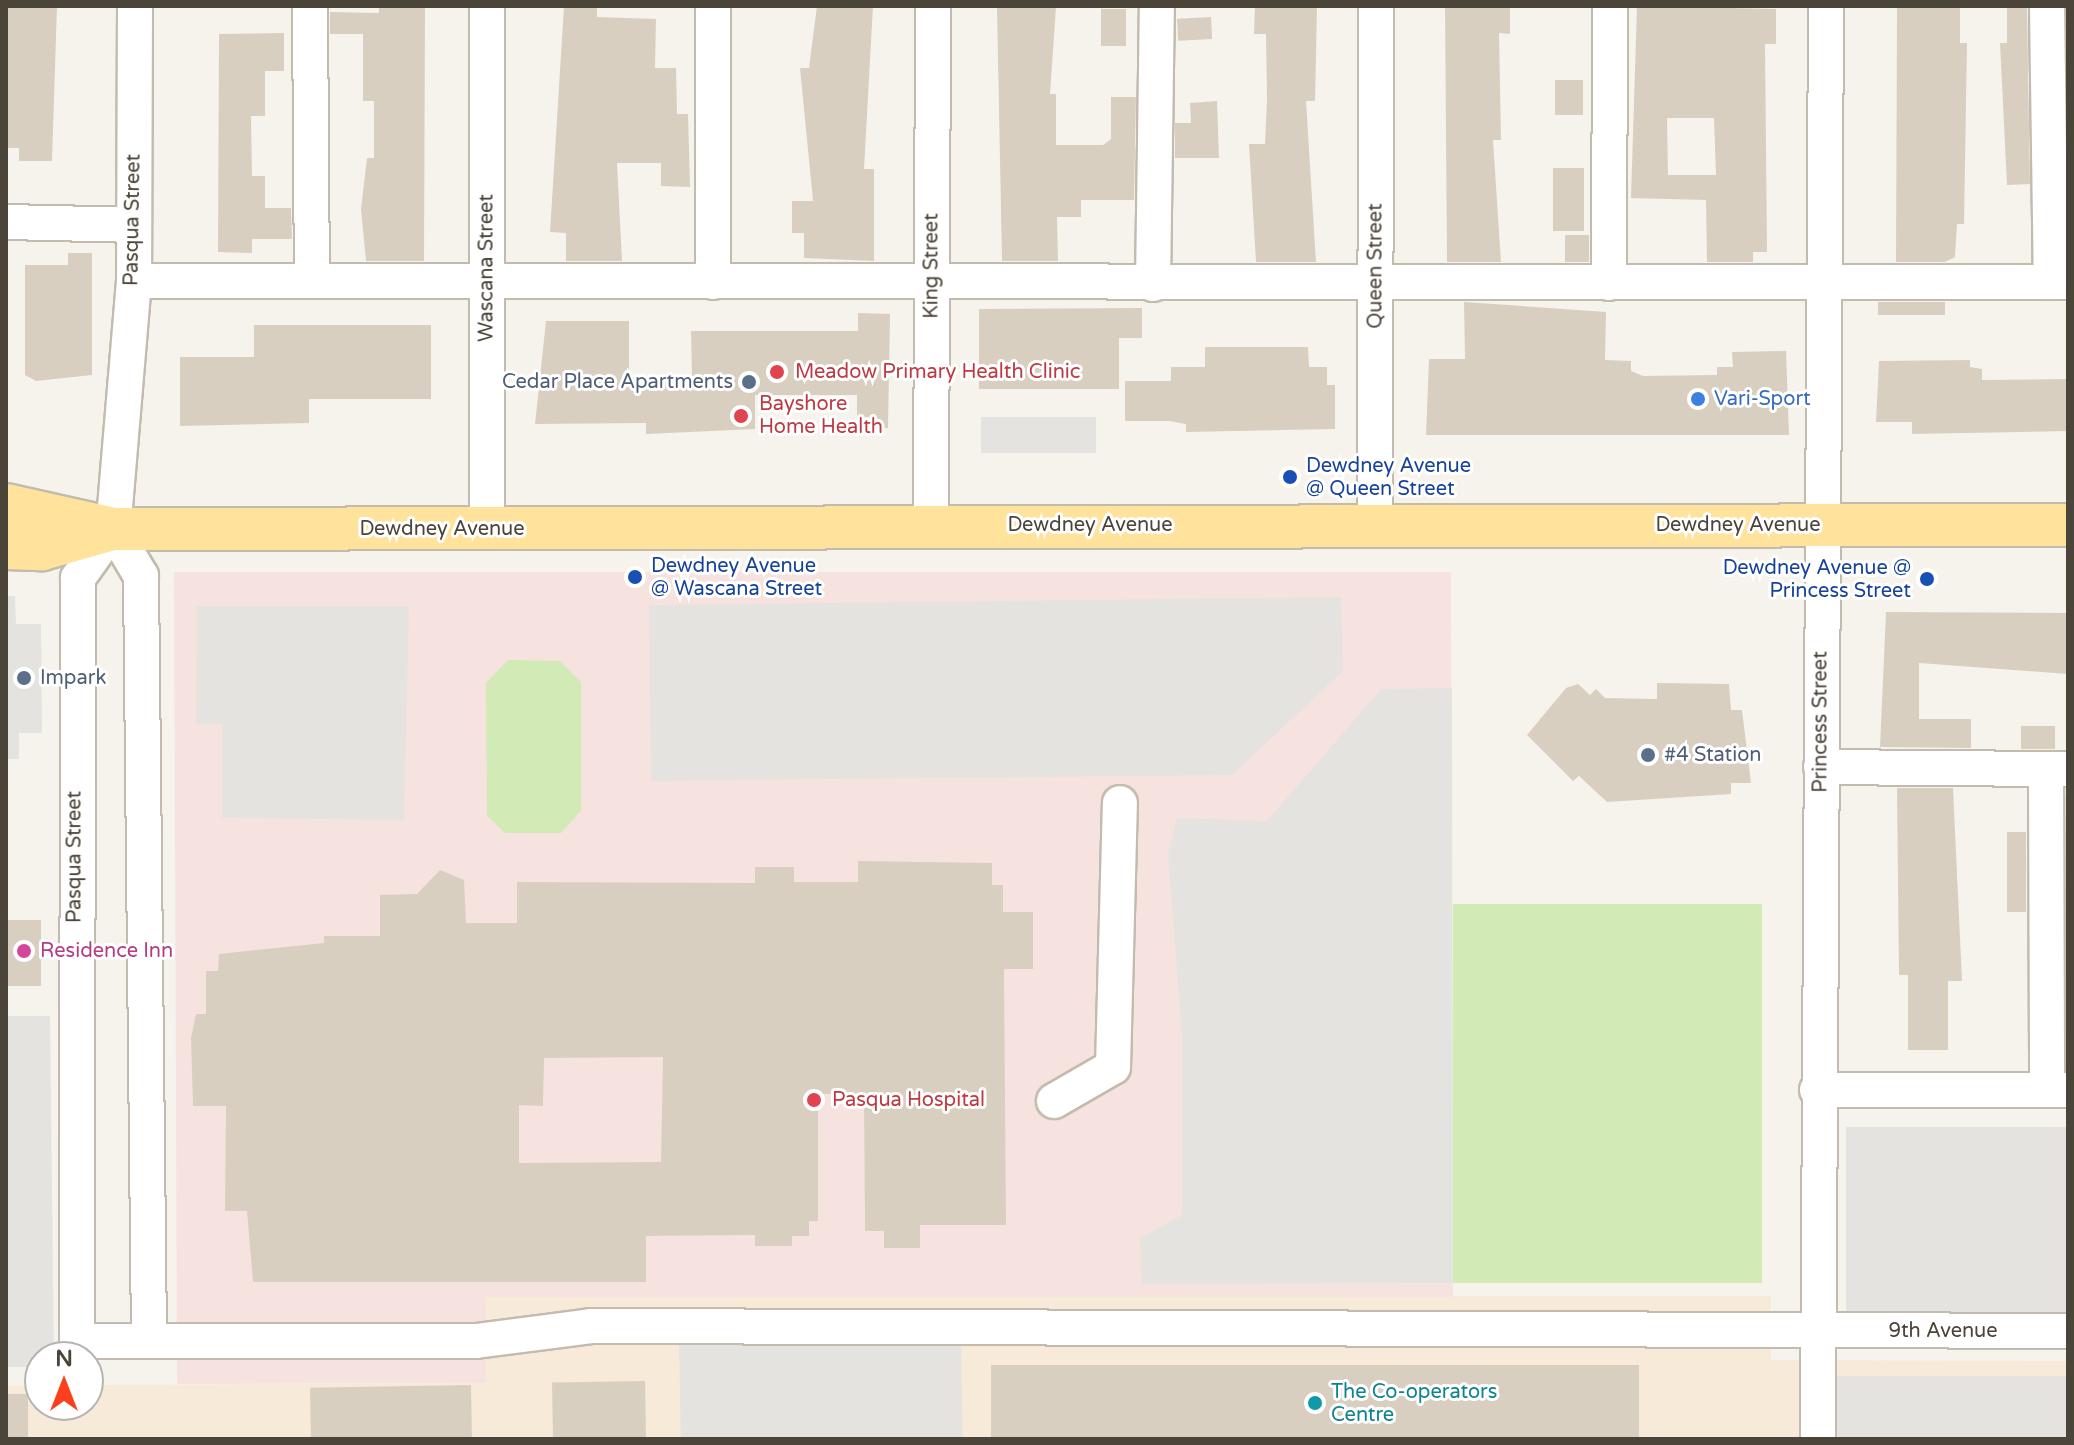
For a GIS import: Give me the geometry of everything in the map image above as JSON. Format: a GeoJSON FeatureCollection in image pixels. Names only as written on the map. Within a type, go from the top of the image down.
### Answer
{"type":"FeatureCollection","features":[{"type":"Feature","properties":{"kind":"main road","name":"Dewdney Avenue"},"geometry":{"type":"LineString","coordinates":[[6,505],[113,529],[2068,525]]}},
{"type":"Feature","properties":{"kind":"main road","name":"Dewdney Avenue"},"geometry":{"type":"LineString","coordinates":[[6,548],[42,549],[113,529]]}},
{"type":"Feature","properties":{"kind":"street","name":"Pasqua Street"},"geometry":{"type":"LineString","coordinates":[[77,1341],[78,578],[113,529],[134,281],[135,6]]}},
{"type":"Feature","properties":{"kind":"street"},"geometry":{"type":"LineString","coordinates":[[310,6],[312,281]]}},
{"type":"Feature","properties":{"kind":"street","name":"Wascana Street"},"geometry":{"type":"LineString","coordinates":[[487,6],[487,529]]}},
{"type":"Feature","properties":{"kind":"street"},"geometry":{"type":"LineString","coordinates":[[713,6],[713,282]]}},
{"type":"Feature","properties":{"kind":"street","name":"King Street"},"geometry":{"type":"LineString","coordinates":[[931,525],[933,6]]}},
{"type":"Feature","properties":{"kind":"street"},"geometry":{"type":"LineString","coordinates":[[1153,284],[1157,6]]}},
{"type":"Feature","properties":{"kind":"street","name":"Queen Street"},"geometry":{"type":"LineString","coordinates":[[1375,525],[1376,6]]}},
{"type":"Feature","properties":{"kind":"street"},"geometry":{"type":"LineString","coordinates":[[1609,283],[1610,6]]}},
{"type":"Feature","properties":{"kind":"street","name":"Princess Street"},"geometry":{"type":"LineString","coordinates":[[1818,1439],[1817,1090],[1827,282],[1826,6]]}},
{"type":"Feature","properties":{"kind":"street"},"geometry":{"type":"LineString","coordinates":[[134,281],[487,284],[931,280],[1153,284],[2059,282],[2047,6]]}},
{"type":"Feature","properties":{"kind":"street"},"geometry":{"type":"LineString","coordinates":[[6,222],[134,225]]}},
{"type":"Feature","properties":{"kind":"street"},"geometry":{"type":"LineString","coordinates":[[113,529],[141,576],[149,1341]]}},
{"type":"Feature","properties":{"kind":"street"},"geometry":{"type":"LineString","coordinates":[[1817,1090],[2058,1090],[2057,769],[1821,767]]}},
{"type":"Feature","properties":{"kind":"street"},"geometry":{"type":"LineString","coordinates":[[1054,1101],[1113,1067],[1120,803]]}},
{"type":"Feature","properties":{"kind":"street","name":"9th Avenue"},"geometry":{"type":"LineString","coordinates":[[104,1341],[476,1341],[591,1326],[2068,1331]]}},
{"type":"Feature","properties":{"kind":"shaded area"},"geometry":{"type":"Polygon","coordinates":[[[981,417],[1096,417],[1096,453],[981,453],[981,417]]]}},
{"type":"Feature","properties":{"kind":"shaded area","name":"Pasqua Hospital"},"geometry":{"type":"Polygon","coordinates":[[[174,572],[1451,572],[1453,1297],[486,1297],[486,1383],[177,1384],[174,572]]]}},
{"type":"Feature","properties":{"kind":"shaded area","name":"Impark"},"geometry":{"type":"Polygon","coordinates":[[[6,596],[15,596],[16,624],[41,624],[42,733],[19,733],[19,759],[6,759],[6,596]]]}},
{"type":"Feature","properties":{"kind":"shaded area"},"geometry":{"type":"Polygon","coordinates":[[[1341,597],[1343,671],[1232,775],[651,781],[649,605],[1341,597]]]}},
{"type":"Feature","properties":{"kind":"shaded area"},"geometry":{"type":"Polygon","coordinates":[[[197,606],[409,606],[404,820],[222,818],[222,724],[196,724],[197,606]]]}},
{"type":"Feature","properties":{"kind":"shaded area"},"geometry":{"type":"Polygon","coordinates":[[[1452,688],[1453,1283],[1142,1284],[1140,1238],[1182,1215],[1182,1037],[1168,854],[1177,818],[1267,821],[1381,689],[1452,688]]]}},
{"type":"Feature","properties":{"kind":"shaded area"},"geometry":{"type":"Polygon","coordinates":[[[6,1016],[50,1016],[54,1341],[24,1341],[24,1367],[6,1367],[6,1016]]]}},
{"type":"Feature","properties":{"kind":"shaded area"},"geometry":{"type":"Polygon","coordinates":[[[1846,1127],[2068,1127],[2068,1319],[1846,1319],[1846,1127]]]}},
{"type":"Feature","properties":{"kind":"shaded area"},"geometry":{"type":"Polygon","coordinates":[[[1771,1296],[1771,1360],[2068,1361],[2068,1439],[6,1439],[6,1386],[24,1386],[24,1421],[104,1421],[104,1385],[486,1383],[486,1297],[1771,1296]]]}},
{"type":"Feature","properties":{"kind":"shaded area"},"geometry":{"type":"Polygon","coordinates":[[[961,1338],[963,1439],[681,1439],[679,1343],[961,1338]]]}},
{"type":"Feature","properties":{"kind":"shaded area"},"geometry":{"type":"Polygon","coordinates":[[[1832,1376],[2068,1376],[2068,1439],[1832,1439],[1832,1376]]]}},
{"type":"Feature","properties":{"kind":"green space"},"geometry":{"type":"Polygon","coordinates":[[[508,660],[560,661],[581,682],[581,811],[561,833],[505,833],[487,816],[486,683],[508,660]]]}},
{"type":"Feature","properties":{"kind":"green space"},"geometry":{"type":"Polygon","coordinates":[[[1453,904],[1762,904],[1762,1283],[1453,1283],[1453,904]]]}},
{"type":"Feature","properties":{"kind":"building"},"geometry":{"type":"Polygon","coordinates":[[[6,6],[57,6],[52,161],[19,161],[19,148],[6,148],[6,6]]]}},
{"type":"Feature","properties":{"kind":"building"},"geometry":{"type":"Polygon","coordinates":[[[379,6],[425,6],[424,261],[366,261],[361,209],[367,158],[374,158],[374,101],[363,101],[363,34],[330,34],[330,12],[379,13],[379,6]]]}},
{"type":"Feature","properties":{"kind":"building"},"geometry":{"type":"Polygon","coordinates":[[[564,6],[597,6],[597,17],[656,19],[655,68],[676,68],[677,114],[688,114],[690,187],[661,186],[661,163],[617,163],[622,261],[566,261],[566,233],[550,232],[564,6]]]}},
{"type":"Feature","properties":{"kind":"building"},"geometry":{"type":"Polygon","coordinates":[[[817,6],[873,6],[864,169],[874,169],[874,261],[804,258],[804,233],[792,233],[792,201],[813,201],[800,68],[809,68],[817,6]]]}},
{"type":"Feature","properties":{"kind":"building"},"geometry":{"type":"Polygon","coordinates":[[[1255,6],[1317,6],[1315,101],[1306,101],[1316,262],[1256,262],[1249,144],[1265,144],[1267,99],[1266,34],[1254,34],[1255,6]]]}},
{"type":"Feature","properties":{"kind":"building"},"geometry":{"type":"Polygon","coordinates":[[[1445,6],[1510,6],[1510,34],[1499,33],[1501,140],[1493,140],[1501,262],[1447,262],[1445,6]]]}},
{"type":"Feature","properties":{"kind":"building"},"geometry":{"type":"Polygon","coordinates":[[[1637,6],[1776,9],[1776,44],[1765,44],[1767,252],[1753,252],[1753,262],[1707,262],[1706,200],[1631,198],[1637,6]],[[1667,118],[1668,175],[1716,175],[1714,118],[1667,118]]]}},
{"type":"Feature","properties":{"kind":"building"},"geometry":{"type":"Polygon","coordinates":[[[1897,6],[1960,6],[1960,43],[1967,43],[1964,224],[1957,224],[1955,257],[1945,262],[1896,262],[1897,6]]]}},
{"type":"Feature","properties":{"kind":"building"},"geometry":{"type":"Polygon","coordinates":[[[2007,6],[2027,6],[2030,184],[2007,185],[2000,43],[2007,43],[2007,6]]]}},
{"type":"Feature","properties":{"kind":"building"},"geometry":{"type":"Polygon","coordinates":[[[997,7],[1056,7],[1050,94],[1056,94],[1056,145],[1103,145],[1111,139],[1111,97],[1136,97],[1134,200],[1081,200],[1081,217],[1057,217],[1058,261],[1002,261],[997,7]]]}},
{"type":"Feature","properties":{"kind":"building"},"geometry":{"type":"Polygon","coordinates":[[[1101,9],[1126,9],[1126,46],[1101,46],[1101,9]]]}},
{"type":"Feature","properties":{"kind":"building"},"geometry":{"type":"Polygon","coordinates":[[[1211,17],[1212,39],[1178,41],[1177,19],[1211,17]]]}},
{"type":"Feature","properties":{"kind":"building"},"geometry":{"type":"Polygon","coordinates":[[[284,33],[284,71],[265,71],[265,116],[251,116],[252,176],[265,176],[265,208],[291,208],[292,239],[252,239],[252,253],[218,252],[219,34],[284,33]]]}},
{"type":"Feature","properties":{"kind":"building"},"geometry":{"type":"Polygon","coordinates":[[[1555,80],[1583,80],[1583,115],[1555,115],[1555,80]]]}},
{"type":"Feature","properties":{"kind":"building"},"geometry":{"type":"Polygon","coordinates":[[[1217,101],[1219,158],[1175,158],[1175,123],[1191,123],[1190,103],[1217,101]]]}},
{"type":"Feature","properties":{"kind":"building"},"geometry":{"type":"Polygon","coordinates":[[[1553,168],[1584,168],[1584,231],[1553,231],[1553,168]]]}},
{"type":"Feature","properties":{"kind":"building"},"geometry":{"type":"Polygon","coordinates":[[[1565,235],[1589,235],[1589,262],[1565,262],[1565,235]]]}},
{"type":"Feature","properties":{"kind":"building"},"geometry":{"type":"Polygon","coordinates":[[[68,253],[92,253],[92,375],[36,381],[25,375],[25,265],[68,265],[68,253]]]}},
{"type":"Feature","properties":{"kind":"building"},"geometry":{"type":"Polygon","coordinates":[[[1464,302],[1606,312],[1605,360],[1631,361],[1631,371],[1643,376],[1717,375],[1717,367],[1733,367],[1732,352],[1786,351],[1789,435],[1426,435],[1429,359],[1465,359],[1464,302]]]}},
{"type":"Feature","properties":{"kind":"building"},"geometry":{"type":"Polygon","coordinates":[[[1878,302],[1945,302],[1945,315],[1878,315],[1878,302]]]}},
{"type":"Feature","properties":{"kind":"building"},"geometry":{"type":"Polygon","coordinates":[[[1142,308],[1142,338],[1119,338],[1119,389],[979,389],[979,309],[1142,308]]]}},
{"type":"Feature","properties":{"kind":"building"},"geometry":{"type":"Polygon","coordinates":[[[858,313],[890,314],[888,428],[857,428],[857,395],[755,395],[755,429],[646,434],[646,423],[535,424],[546,321],[629,321],[629,377],[692,377],[691,331],[858,331],[858,313]]]}},
{"type":"Feature","properties":{"kind":"building"},"geometry":{"type":"Polygon","coordinates":[[[254,325],[431,325],[431,399],[309,399],[309,423],[180,426],[180,357],[254,357],[254,325]]]}},
{"type":"Feature","properties":{"kind":"building"},"geometry":{"type":"Polygon","coordinates":[[[1205,347],[1308,347],[1309,367],[1327,367],[1327,385],[1335,385],[1335,429],[1186,432],[1186,424],[1125,421],[1125,381],[1171,381],[1171,367],[1205,367],[1205,347]]]}},
{"type":"Feature","properties":{"kind":"building"},"geometry":{"type":"Polygon","coordinates":[[[1970,360],[1970,367],[1982,369],[1982,380],[2068,379],[2068,431],[1912,434],[1912,422],[1876,422],[1879,361],[1970,360]]]}},
{"type":"Feature","properties":{"kind":"building"},"geometry":{"type":"Polygon","coordinates":[[[1886,612],[2068,613],[2068,674],[1919,663],[1919,719],[1971,719],[1971,748],[1880,747],[1886,612]]]}},
{"type":"Feature","properties":{"kind":"building","name":"#4 Station"},"geometry":{"type":"Polygon","coordinates":[[[1657,683],[1729,684],[1731,710],[1742,710],[1751,783],[1731,783],[1731,794],[1607,802],[1579,776],[1573,781],[1527,735],[1566,688],[1578,684],[1590,695],[1596,689],[1605,698],[1657,699],[1657,683]]]}},
{"type":"Feature","properties":{"kind":"building"},"geometry":{"type":"Polygon","coordinates":[[[2021,726],[2055,726],[2055,749],[2021,749],[2021,726]]]}},
{"type":"Feature","properties":{"kind":"building"},"geometry":{"type":"Polygon","coordinates":[[[1897,788],[1953,788],[1962,981],[1948,981],[1948,1050],[1908,1050],[1908,975],[1899,975],[1897,788]]]}},
{"type":"Feature","properties":{"kind":"building"},"geometry":{"type":"Polygon","coordinates":[[[2007,832],[2026,832],[2026,912],[2007,912],[2007,832]]]}},
{"type":"Feature","properties":{"kind":"building","name":"Pasqua Hospital"},"geometry":{"type":"Polygon","coordinates":[[[858,861],[992,863],[992,885],[1003,885],[1003,912],[1033,912],[1033,969],[1004,969],[1006,1225],[920,1225],[920,1248],[884,1248],[884,1231],[865,1231],[864,1094],[818,1094],[818,1221],[809,1221],[809,1236],[792,1236],[792,1246],[755,1246],[755,1235],[646,1236],[646,1282],[253,1282],[247,1211],[225,1211],[226,1106],[193,1106],[191,1038],[196,1014],[206,1014],[206,971],[218,971],[219,954],[324,943],[324,936],[380,936],[380,895],[417,894],[440,870],[464,880],[466,923],[517,923],[517,882],[755,883],[755,867],[794,867],[794,882],[858,882],[858,861]],[[663,1057],[544,1058],[543,1106],[519,1105],[519,1163],[661,1162],[663,1057]]]}},
{"type":"Feature","properties":{"kind":"building","name":"Residence Inn"},"geometry":{"type":"Polygon","coordinates":[[[6,920],[41,920],[41,986],[6,986],[6,920]]]}},
{"type":"Feature","properties":{"kind":"building","name":"The Co-operators Centre"},"geometry":{"type":"Polygon","coordinates":[[[991,1365],[1639,1365],[1639,1439],[991,1439],[991,1365]]]}},
{"type":"Feature","properties":{"kind":"building"},"geometry":{"type":"Polygon","coordinates":[[[645,1381],[646,1439],[553,1439],[552,1383],[645,1381]]]}},
{"type":"Feature","properties":{"kind":"building"},"geometry":{"type":"Polygon","coordinates":[[[471,1385],[472,1439],[311,1439],[310,1388],[471,1385]]]}},
{"type":"Feature","properties":{"kind":"building"},"geometry":{"type":"Polygon","coordinates":[[[6,1394],[24,1394],[28,1439],[6,1439],[6,1394]]]}},
{"type":"Feature","properties":{"kind":"place","name":"Meadow Primary Health Clinic"},"geometry":{"type":"Point","coordinates":[777,372]}},
{"type":"Feature","properties":{"kind":"place","name":"Cedar Place Apartments"},"geometry":{"type":"Point","coordinates":[749,382]}},
{"type":"Feature","properties":{"kind":"place","name":"Vari-Sport"},"geometry":{"type":"Point","coordinates":[1698,399]}},
{"type":"Feature","properties":{"kind":"place","name":"Bayshore Home Health"},"geometry":{"type":"Point","coordinates":[741,416]}},
{"type":"Feature","properties":{"kind":"place","name":"Dewdney Avenue @ Queen Street"},"geometry":{"type":"Point","coordinates":[1290,477]}},
{"type":"Feature","properties":{"kind":"place","name":"Dewdney Avenue @ Wascana Street"},"geometry":{"type":"Point","coordinates":[635,577]}},
{"type":"Feature","properties":{"kind":"place","name":"Dewdney Avenue @ Princess Street"},"geometry":{"type":"Point","coordinates":[1927,579]}},
{"type":"Feature","properties":{"kind":"place","name":"Impark"},"geometry":{"type":"Point","coordinates":[24,678]}},
{"type":"Feature","properties":{"kind":"place","name":"#4 Station"},"geometry":{"type":"Point","coordinates":[1648,755]}},
{"type":"Feature","properties":{"kind":"place","name":"Residence Inn"},"geometry":{"type":"Point","coordinates":[24,951]}},
{"type":"Feature","properties":{"kind":"place","name":"Pasqua Hospital"},"geometry":{"type":"Point","coordinates":[814,1100]}},
{"type":"Feature","properties":{"kind":"place","name":"The Co-operators Centre"},"geometry":{"type":"Point","coordinates":[1315,1403]}}]}
